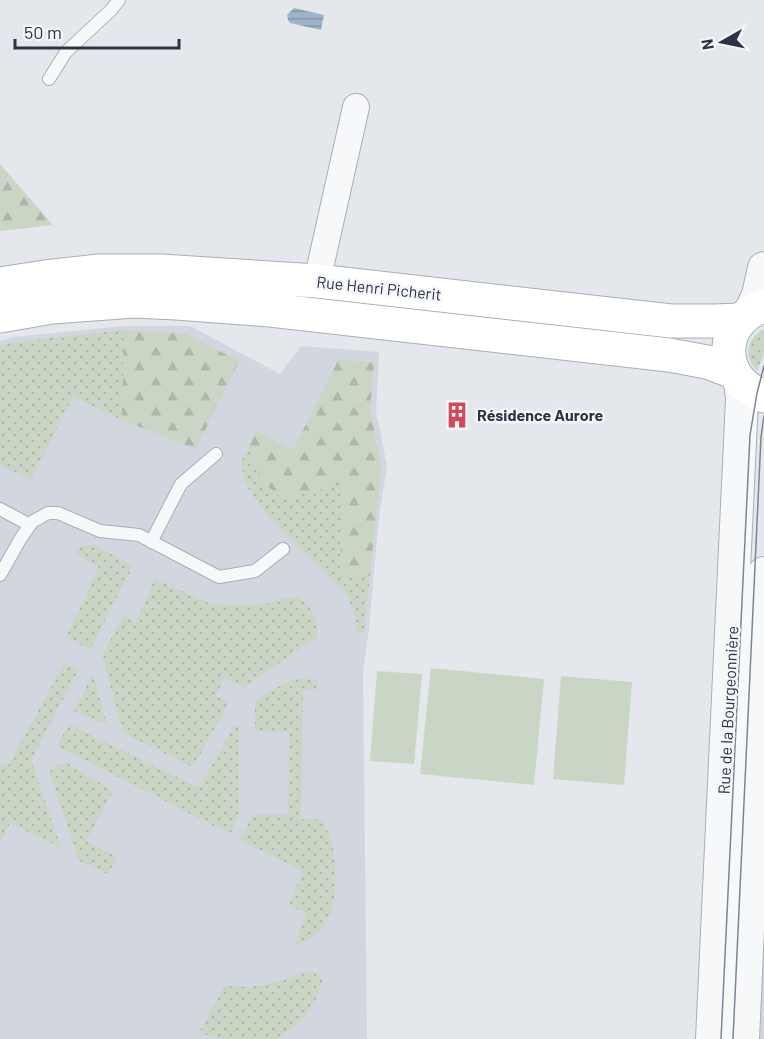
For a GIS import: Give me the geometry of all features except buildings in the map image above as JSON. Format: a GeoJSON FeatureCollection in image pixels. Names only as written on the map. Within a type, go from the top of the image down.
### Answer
{"type":"FeatureCollection","features":[{"type":"Feature","properties":{"kind":"main road","name":"Rue Henri Picherit"},"geometry":{"type":"LineString","coordinates":[[11,298],[99,271],[130,270],[317,281],[670,321],[714,321],[752,313]]}},
{"type":"Feature","properties":{"kind":"main road","name":"Rue Henri Picherit"},"geometry":{"type":"LineString","coordinates":[[11,298],[52,307],[134,301],[270,310],[669,355],[706,362],[746,383]]}},
{"type":"Feature","properties":{"kind":"main road"},"geometry":{"type":"LineString","coordinates":[[746,383],[730,361],[729,345],[734,329],[752,313]]}},
{"type":"Feature","properties":{"kind":"street"},"geometry":{"type":"LineString","coordinates":[[317,281],[356,107]]}},
{"type":"Feature","properties":{"kind":"street"},"geometry":{"type":"LineString","coordinates":[[752,313],[764,268]]}},
{"type":"Feature","properties":{"kind":"street","name":"Rue de la Bourgeonnière"},"geometry":{"type":"LineString","coordinates":[[712,1039],[742,399],[746,383]]}},
{"type":"Feature","properties":{"kind":"street","name":"Rue de la Bourgeonnière"},"geometry":{"type":"LineString","coordinates":[[743,1039],[755,948],[764,573]]}},
{"type":"Feature","properties":{"kind":"lane"},"geometry":{"type":"LineString","coordinates":[[49,79],[66,52],[119,0]]}},
{"type":"Feature","properties":{"kind":"lane"},"geometry":{"type":"LineString","coordinates":[[151,542],[181,484],[216,454]]}},
{"type":"Feature","properties":{"kind":"lane"},"geometry":{"type":"LineString","coordinates":[[0,509],[30,525]]}},
{"type":"Feature","properties":{"kind":"lane"},"geometry":{"type":"LineString","coordinates":[[0,575],[32,522],[48,513],[58,513],[100,531],[139,535],[219,578],[255,571],[283,549]]}},
{"type":"Feature","properties":{"kind":"shaded area"},"geometry":{"type":"Polygon","coordinates":[[[124,326],[190,326],[280,374],[301,346],[379,352],[376,411],[387,466],[379,517],[363,673],[367,1039],[0,1039],[0,341],[13,337],[124,326]]]}},
{"type":"Feature","properties":{"kind":"shaded area"},"geometry":{"type":"Polygon","coordinates":[[[764,901],[764,1039],[756,1039],[764,901]]]}},
{"type":"Feature","properties":{"kind":"green space"},"geometry":{"type":"Polygon","coordinates":[[[0,164],[53,225],[0,231],[0,164]]]}},
{"type":"Feature","properties":{"kind":"green space"},"geometry":{"type":"Polygon","coordinates":[[[764,329],[764,354],[757,371],[750,360],[749,348],[753,337],[764,329]]]}},
{"type":"Feature","properties":{"kind":"green space"},"geometry":{"type":"Polygon","coordinates":[[[124,330],[122,420],[73,397],[31,479],[0,465],[0,346],[15,342],[124,330]]]}},
{"type":"Feature","properties":{"kind":"green space"},"geometry":{"type":"Polygon","coordinates":[[[124,330],[186,334],[239,361],[196,449],[122,420],[124,330]]]}},
{"type":"Feature","properties":{"kind":"green space"},"geometry":{"type":"Polygon","coordinates":[[[338,359],[374,363],[370,408],[381,467],[370,576],[340,574],[343,484],[282,498],[261,481],[249,446],[256,431],[293,450],[338,359]]]}},
{"type":"Feature","properties":{"kind":"green space"},"geometry":{"type":"Polygon","coordinates":[[[249,446],[261,481],[282,498],[343,484],[340,573],[370,576],[364,632],[357,632],[356,619],[347,595],[269,518],[245,484],[241,462],[249,446]]]}},
{"type":"Feature","properties":{"kind":"green space"},"geometry":{"type":"Polygon","coordinates":[[[87,545],[95,545],[133,566],[90,650],[66,637],[99,567],[75,553],[87,545]]]}},
{"type":"Feature","properties":{"kind":"green space"},"geometry":{"type":"Polygon","coordinates":[[[155,579],[209,603],[221,605],[260,605],[291,597],[301,598],[312,611],[316,624],[318,636],[245,687],[224,678],[216,696],[229,703],[193,767],[123,733],[102,655],[124,615],[136,621],[155,579]]]}},
{"type":"Feature","properties":{"kind":"green space"},"geometry":{"type":"Polygon","coordinates":[[[64,663],[79,669],[31,760],[61,848],[10,823],[0,843],[0,765],[8,766],[64,663]]]}},
{"type":"Feature","properties":{"kind":"green space"},"geometry":{"type":"Polygon","coordinates":[[[431,668],[544,679],[534,785],[420,774],[431,668]]]}},
{"type":"Feature","properties":{"kind":"green space"},"geometry":{"type":"Polygon","coordinates":[[[377,671],[422,674],[414,764],[370,761],[377,671]]]}},
{"type":"Feature","properties":{"kind":"green space"},"geometry":{"type":"Polygon","coordinates":[[[93,673],[107,725],[74,711],[93,673]]]}},
{"type":"Feature","properties":{"kind":"green space"},"geometry":{"type":"Polygon","coordinates":[[[561,676],[632,682],[624,785],[553,779],[561,676]]]}},
{"type":"Feature","properties":{"kind":"green space"},"geometry":{"type":"Polygon","coordinates":[[[295,678],[317,680],[317,689],[303,689],[301,819],[322,819],[332,846],[335,895],[330,917],[325,925],[311,938],[294,945],[306,913],[289,905],[303,871],[240,840],[252,815],[288,815],[289,732],[255,731],[255,701],[295,678]]]}},
{"type":"Feature","properties":{"kind":"green space"},"geometry":{"type":"Polygon","coordinates":[[[69,724],[199,788],[234,726],[239,726],[239,816],[230,834],[57,746],[69,724]]]}},
{"type":"Feature","properties":{"kind":"green space"},"geometry":{"type":"Polygon","coordinates":[[[67,763],[113,791],[86,841],[117,857],[108,874],[78,860],[50,773],[52,767],[67,763]]]}},
{"type":"Feature","properties":{"kind":"green space"},"geometry":{"type":"Polygon","coordinates":[[[310,970],[323,978],[317,997],[301,1021],[277,1039],[222,1039],[199,1033],[224,986],[250,987],[275,983],[310,970]]]}},
{"type":"Feature","properties":{"kind":"water"},"geometry":{"type":"Polygon","coordinates":[[[294,8],[324,15],[321,30],[290,23],[287,15],[294,8]]]}},
{"type":"Feature","properties":{"kind":"tram line"},"geometry":{"type":"LineString","coordinates":[[721,1039],[750,435],[764,366]]}},
{"type":"Feature","properties":{"kind":"tram line"},"geometry":{"type":"LineString","coordinates":[[733,1039],[761,437],[764,416]]}},
{"type":"Feature","properties":{"kind":"place","name":"Résidence Aurore"},"geometry":{"type":"Point","coordinates":[457,415]}}]}
